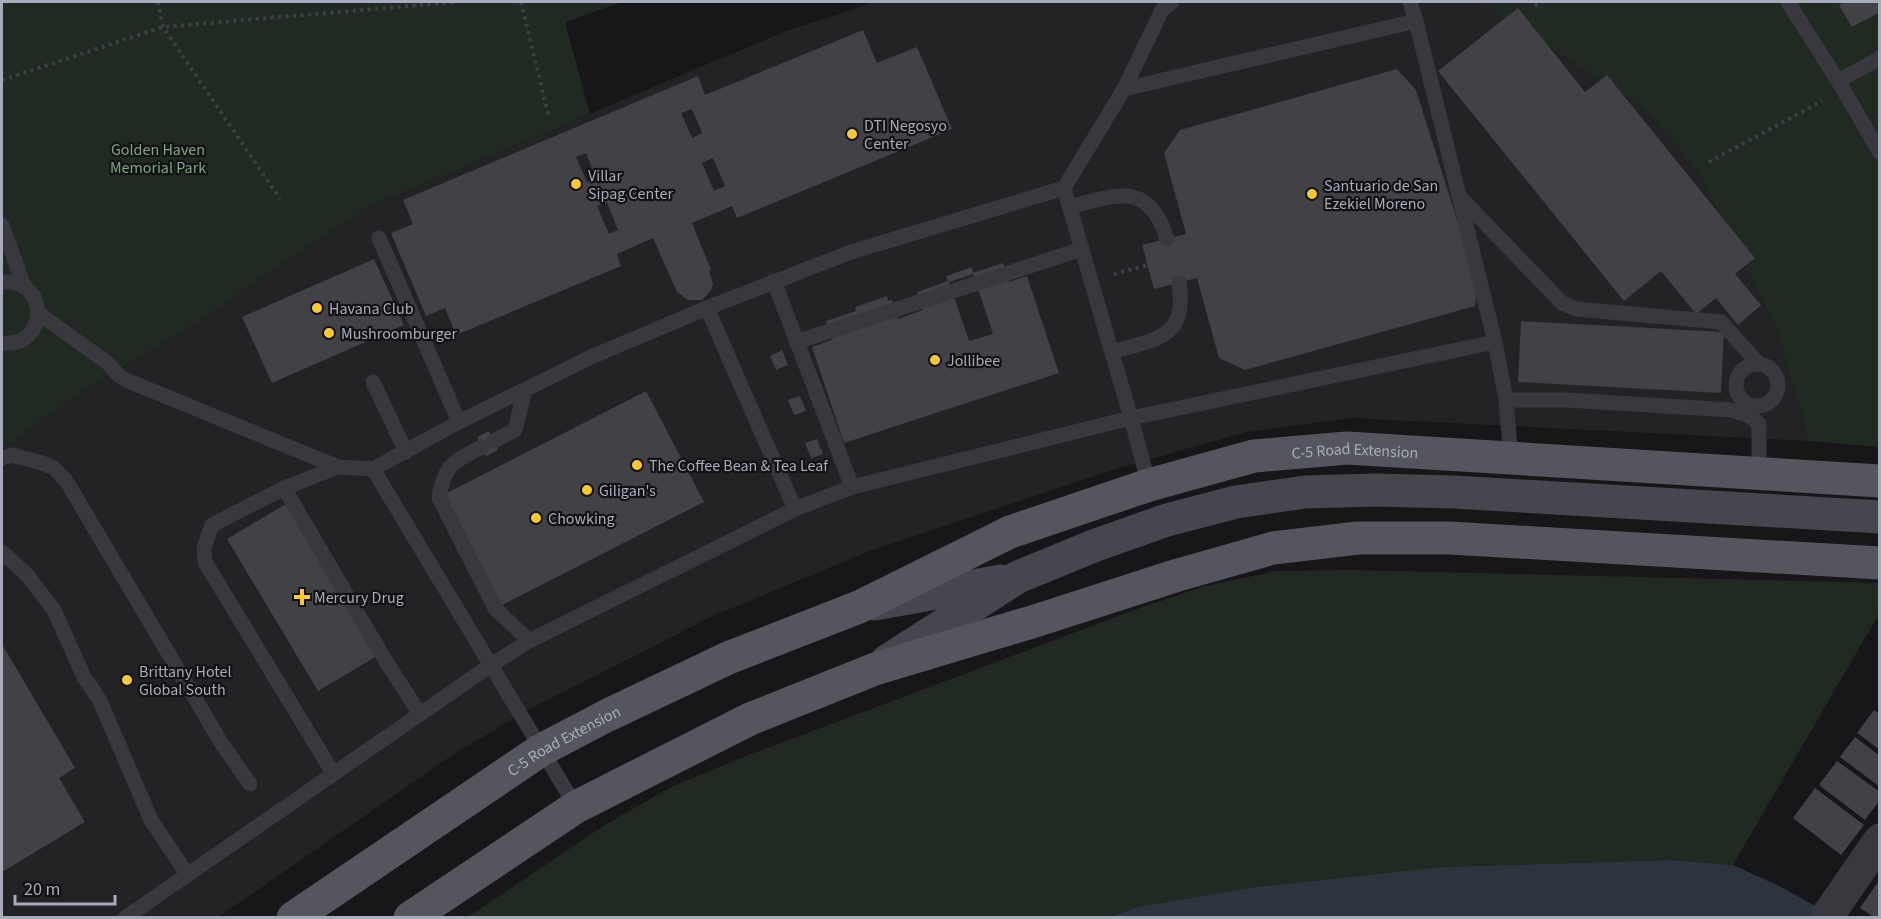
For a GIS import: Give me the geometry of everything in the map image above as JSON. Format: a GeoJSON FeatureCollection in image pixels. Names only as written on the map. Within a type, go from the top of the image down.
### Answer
{"type":"FeatureCollection","features":[{"type":"Feature","properties":{"kind":"main road","name":"C-5 Road Extension"},"geometry":{"type":"LineString","coordinates":[[292,918],[541,750],[606,716],[728,658],[859,607],[1010,532],[1149,485],[1254,456],[1347,448],[1880,482]]}},
{"type":"Feature","properties":{"kind":"main road","name":"C-5 Road Extension"},"geometry":{"type":"LineString","coordinates":[[875,669],[1018,578],[1096,544],[1167,520],[1236,502],[1305,492],[1376,490],[1454,492],[1880,517]]}},
{"type":"Feature","properties":{"kind":"main road","name":"C-5 Road Extension"},"geometry":{"type":"LineString","coordinates":[[410,918],[576,807],[750,719],[875,669],[1178,575],[1273,548],[1358,538],[1450,538],[1880,563]]}},
{"type":"Feature","properties":{"kind":"main road","name":"C-5 Road Extension"},"geometry":{"type":"LineString","coordinates":[[859,607],[1018,578]]}},
{"type":"Feature","properties":{"kind":"street"},"geometry":{"type":"LineString","coordinates":[[1826,918],[1880,840]]}},
{"type":"Feature","properties":{"kind":"lane"},"geometry":{"type":"LineString","coordinates":[[38,314],[109,364],[118,375],[126,380],[338,467],[374,469],[459,423],[591,357],[707,308],[851,252],[1064,188],[1124,89],[1162,10],[1172,2]]}},
{"type":"Feature","properties":{"kind":"lane"},"geometry":{"type":"LineString","coordinates":[[1410,2],[1495,342],[1506,400],[1511,459]]}},
{"type":"Feature","properties":{"kind":"lane"},"geometry":{"type":"LineString","coordinates":[[1788,2],[1880,153]]}},
{"type":"Feature","properties":{"kind":"lane"},"geometry":{"type":"LineString","coordinates":[[1124,89],[1416,21]]}},
{"type":"Feature","properties":{"kind":"lane"},"geometry":{"type":"LineString","coordinates":[[1840,85],[1880,58]]}},
{"type":"Feature","properties":{"kind":"lane"},"geometry":{"type":"LineString","coordinates":[[1064,188],[1149,485]]}},
{"type":"Feature","properties":{"kind":"lane"},"geometry":{"type":"LineString","coordinates":[[1069,207],[1113,195],[1131,195],[1146,202],[1162,222],[1167,238]]}},
{"type":"Feature","properties":{"kind":"lane"},"geometry":{"type":"LineString","coordinates":[[1459,196],[1563,303],[1576,309],[1721,322],[1759,364],[1772,370],[1779,383],[1775,397],[1763,405],[1755,406],[1743,401],[1739,396],[1736,383],[1737,376],[1746,367],[1759,364]]}},
{"type":"Feature","properties":{"kind":"lane"},"geometry":{"type":"LineString","coordinates":[[2,225],[24,286]]}},
{"type":"Feature","properties":{"kind":"lane"},"geometry":{"type":"LineString","coordinates":[[379,238],[459,423]]}},
{"type":"Feature","properties":{"kind":"lane"},"geometry":{"type":"LineString","coordinates":[[796,342],[1082,249]]}},
{"type":"Feature","properties":{"kind":"lane"},"geometry":{"type":"LineString","coordinates":[[774,281],[852,487]]}},
{"type":"Feature","properties":{"kind":"lane"},"geometry":{"type":"LineString","coordinates":[[2,282],[14,282],[24,286],[32,293],[37,302],[38,314],[37,323],[32,332],[24,339],[14,343],[2,343]]}},
{"type":"Feature","properties":{"kind":"lane"},"geometry":{"type":"LineString","coordinates":[[1112,352],[1167,334],[1175,326],[1182,297],[1179,283]]}},
{"type":"Feature","properties":{"kind":"lane"},"geometry":{"type":"LineString","coordinates":[[707,308],[795,509]]}},
{"type":"Feature","properties":{"kind":"lane"},"geometry":{"type":"LineString","coordinates":[[124,918],[491,665],[529,642],[795,509],[852,487],[1131,418],[1495,342]]}},
{"type":"Feature","properties":{"kind":"lane"},"geometry":{"type":"LineString","coordinates":[[373,382],[406,452]]}},
{"type":"Feature","properties":{"kind":"lane"},"geometry":{"type":"LineString","coordinates":[[525,390],[515,430],[456,459],[441,484],[439,498],[495,608],[529,642]]}},
{"type":"Feature","properties":{"kind":"lane"},"geometry":{"type":"LineString","coordinates":[[1506,400],[1567,400],[1731,410],[1747,415],[1759,424]]}},
{"type":"Feature","properties":{"kind":"lane"},"geometry":{"type":"LineString","coordinates":[[1755,406],[1759,424],[1759,474]]}},
{"type":"Feature","properties":{"kind":"lane"},"geometry":{"type":"LineString","coordinates":[[2,458],[12,455],[42,463],[54,468],[67,482],[222,744],[250,784]]}},
{"type":"Feature","properties":{"kind":"lane"},"geometry":{"type":"LineString","coordinates":[[333,773],[205,562],[204,547],[212,525],[284,488],[338,467]]}},
{"type":"Feature","properties":{"kind":"lane"},"geometry":{"type":"LineString","coordinates":[[374,469],[576,807]]}},
{"type":"Feature","properties":{"kind":"lane"},"geometry":{"type":"LineString","coordinates":[[284,488],[387,663],[420,714]]}},
{"type":"Feature","properties":{"kind":"lane"},"geometry":{"type":"LineString","coordinates":[[2,552],[27,575],[54,610],[84,677],[100,701],[151,820],[187,874]]}},
{"type":"Feature","properties":{"kind":"path"},"geometry":{"type":"LineString","coordinates":[[158,2],[163,27],[280,199]]}},
{"type":"Feature","properties":{"kind":"path"},"geometry":{"type":"LineString","coordinates":[[2,80],[163,27],[456,2]]}},
{"type":"Feature","properties":{"kind":"path"},"geometry":{"type":"LineString","coordinates":[[521,2],[549,118]]}},
{"type":"Feature","properties":{"kind":"path"},"geometry":{"type":"LineString","coordinates":[[1535,6],[1541,2]]}},
{"type":"Feature","properties":{"kind":"path"},"geometry":{"type":"LineString","coordinates":[[1709,162],[1840,85]]}},
{"type":"Feature","properties":{"kind":"path"},"geometry":{"type":"LineString","coordinates":[[1124,272],[1148,265]]}},
{"type":"Feature","properties":{"kind":"shaded area","name":"Villar Sipag Center"},"geometry":{"type":"Polygon","coordinates":[[[875,2],[1479,2],[1643,108],[1694,167],[1729,229],[1778,333],[1809,441],[1352,418],[1246,432],[1112,470],[867,552],[713,616],[528,710],[454,754],[217,918],[2,917],[2,449],[83,391],[200,321],[287,260],[371,206],[786,31],[875,2]]]}},
{"type":"Feature","properties":{"kind":"shaded area"},"geometry":{"type":"Polygon","coordinates":[[[1670,860],[1733,865],[1783,888],[1835,917],[1107,918],[1138,907],[1256,887],[1441,867],[1670,860]]]}},
{"type":"Feature","properties":{"kind":"green space","name":"Golden Haven Memorial Park"},"geometry":{"type":"Polygon","coordinates":[[[2,2],[623,2],[565,22],[590,114],[371,206],[287,260],[200,321],[83,391],[2,449],[2,2]]]}},
{"type":"Feature","properties":{"kind":"green space"},"geometry":{"type":"Polygon","coordinates":[[[1479,2],[1879,2],[1879,447],[1809,441],[1778,333],[1729,229],[1694,167],[1643,108],[1479,2]]]}},
{"type":"Feature","properties":{"kind":"green space"},"geometry":{"type":"Polygon","coordinates":[[[1349,570],[1879,583],[1879,614],[1733,865],[1670,860],[1441,867],[1256,887],[1138,907],[1107,918],[466,918],[608,823],[671,787],[738,759],[1137,609],[1205,586],[1277,571],[1349,570]]]}},
{"type":"Feature","properties":{"kind":"building"},"geometry":{"type":"Polygon","coordinates":[[[1844,2],[1880,2],[1880,12],[1852,27],[1839,5],[1844,2]]]}},
{"type":"Feature","properties":{"kind":"building"},"geometry":{"type":"Polygon","coordinates":[[[1518,8],[1585,92],[1607,75],[1755,258],[1735,274],[1761,305],[1738,325],[1716,298],[1696,314],[1661,271],[1624,301],[1438,71],[1518,8]]]}},
{"type":"Feature","properties":{"kind":"building","name":"Villar Sipag Center"},"geometry":{"type":"Polygon","coordinates":[[[863,30],[877,63],[917,47],[952,129],[737,218],[732,206],[692,223],[711,270],[709,271],[713,284],[702,300],[688,300],[677,292],[653,238],[617,254],[621,266],[456,335],[445,308],[426,316],[391,233],[413,224],[403,200],[698,76],[705,95],[863,30]],[[692,109],[681,113],[692,138],[702,133],[692,109]],[[586,153],[576,157],[587,182],[596,178],[586,153]],[[713,158],[702,163],[714,191],[725,186],[713,158]],[[607,203],[597,206],[609,234],[618,230],[607,203]]]}},
{"type":"Feature","properties":{"kind":"building","name":"Santuario de San Ezekiel Moreno"},"geometry":{"type":"Polygon","coordinates":[[[1397,69],[1416,90],[1478,286],[1475,306],[1245,370],[1219,358],[1197,278],[1154,289],[1142,245],[1186,234],[1164,153],[1180,130],[1397,69]]]}},
{"type":"Feature","properties":{"kind":"building"},"geometry":{"type":"Polygon","coordinates":[[[374,259],[404,325],[272,383],[242,317],[374,259]]]}},
{"type":"Feature","properties":{"kind":"building","name":"Jollibee"},"geometry":{"type":"Polygon","coordinates":[[[1003,263],[1009,282],[1027,276],[1059,373],[844,443],[812,347],[832,340],[826,321],[856,311],[855,307],[887,296],[888,301],[892,300],[898,319],[923,310],[917,292],[948,281],[946,276],[972,267],[973,273],[1003,263]],[[973,274],[949,282],[969,341],[993,334],[973,274]]]}},
{"type":"Feature","properties":{"kind":"building"},"geometry":{"type":"Polygon","coordinates":[[[1521,321],[1724,332],[1721,393],[1518,382],[1521,321]]]}},
{"type":"Feature","properties":{"kind":"building"},"geometry":{"type":"Polygon","coordinates":[[[782,350],[788,365],[776,370],[770,356],[782,350]]]}},
{"type":"Feature","properties":{"kind":"building"},"geometry":{"type":"Polygon","coordinates":[[[646,391],[704,502],[498,607],[441,496],[646,391]]]}},
{"type":"Feature","properties":{"kind":"building"},"geometry":{"type":"Polygon","coordinates":[[[800,396],[806,411],[794,415],[788,400],[800,396]]]}},
{"type":"Feature","properties":{"kind":"building"},"geometry":{"type":"Polygon","coordinates":[[[489,431],[498,450],[486,456],[477,437],[489,431]]]}},
{"type":"Feature","properties":{"kind":"building"},"geometry":{"type":"Polygon","coordinates":[[[817,439],[823,454],[811,458],[805,443],[817,439]]]}},
{"type":"Feature","properties":{"kind":"building","name":"Mercury Drug"},"geometry":{"type":"Polygon","coordinates":[[[286,504],[377,656],[318,691],[227,539],[286,504]]]}},
{"type":"Feature","properties":{"kind":"building"},"geometry":{"type":"Polygon","coordinates":[[[2,644],[75,768],[59,778],[85,822],[2,872],[2,644]]]}},
{"type":"Feature","properties":{"kind":"building"},"geometry":{"type":"Polygon","coordinates":[[[1874,710],[1880,714],[1880,750],[1857,733],[1874,710]]]}},
{"type":"Feature","properties":{"kind":"building"},"geometry":{"type":"Polygon","coordinates":[[[1855,737],[1880,756],[1880,787],[1840,757],[1855,737]]]}},
{"type":"Feature","properties":{"kind":"building"},"geometry":{"type":"Polygon","coordinates":[[[1837,761],[1880,792],[1880,800],[1865,820],[1819,785],[1837,761]]]}},
{"type":"Feature","properties":{"kind":"building"},"geometry":{"type":"Polygon","coordinates":[[[1815,788],[1864,825],[1841,855],[1793,818],[1815,788]]]}},
{"type":"Feature","properties":{"kind":"building"},"geometry":{"type":"Polygon","coordinates":[[[1880,879],[1880,918],[1875,918],[1860,908],[1880,879]]]}},
{"type":"Feature","properties":{"kind":"place","name":"DTI Negosyo Center"},"geometry":{"type":"Point","coordinates":[852,134]}},
{"type":"Feature","properties":{"kind":"place","name":"Villar Sipag Center"},"geometry":{"type":"Point","coordinates":[576,184]}},
{"type":"Feature","properties":{"kind":"place","name":"Santuario de San Ezekiel Moreno"},"geometry":{"type":"Point","coordinates":[1312,194]}},
{"type":"Feature","properties":{"kind":"place","name":"Havana Club"},"geometry":{"type":"Point","coordinates":[317,308]}},
{"type":"Feature","properties":{"kind":"place","name":"Mushroomburger"},"geometry":{"type":"Point","coordinates":[329,333]}},
{"type":"Feature","properties":{"kind":"place","name":"Jollibee"},"geometry":{"type":"Point","coordinates":[935,360]}},
{"type":"Feature","properties":{"kind":"place","name":"The Coffee Bean & Tea Leaf"},"geometry":{"type":"Point","coordinates":[637,465]}},
{"type":"Feature","properties":{"kind":"place","name":"Giligan's"},"geometry":{"type":"Point","coordinates":[587,490]}},
{"type":"Feature","properties":{"kind":"place","name":"Chowking"},"geometry":{"type":"Point","coordinates":[536,518]}},
{"type":"Feature","properties":{"kind":"place","name":"Mercury Drug"},"geometry":{"type":"Point","coordinates":[302,597]}},
{"type":"Feature","properties":{"kind":"place","name":"Brittany Hotel Global South"},"geometry":{"type":"Point","coordinates":[127,680]}}]}
